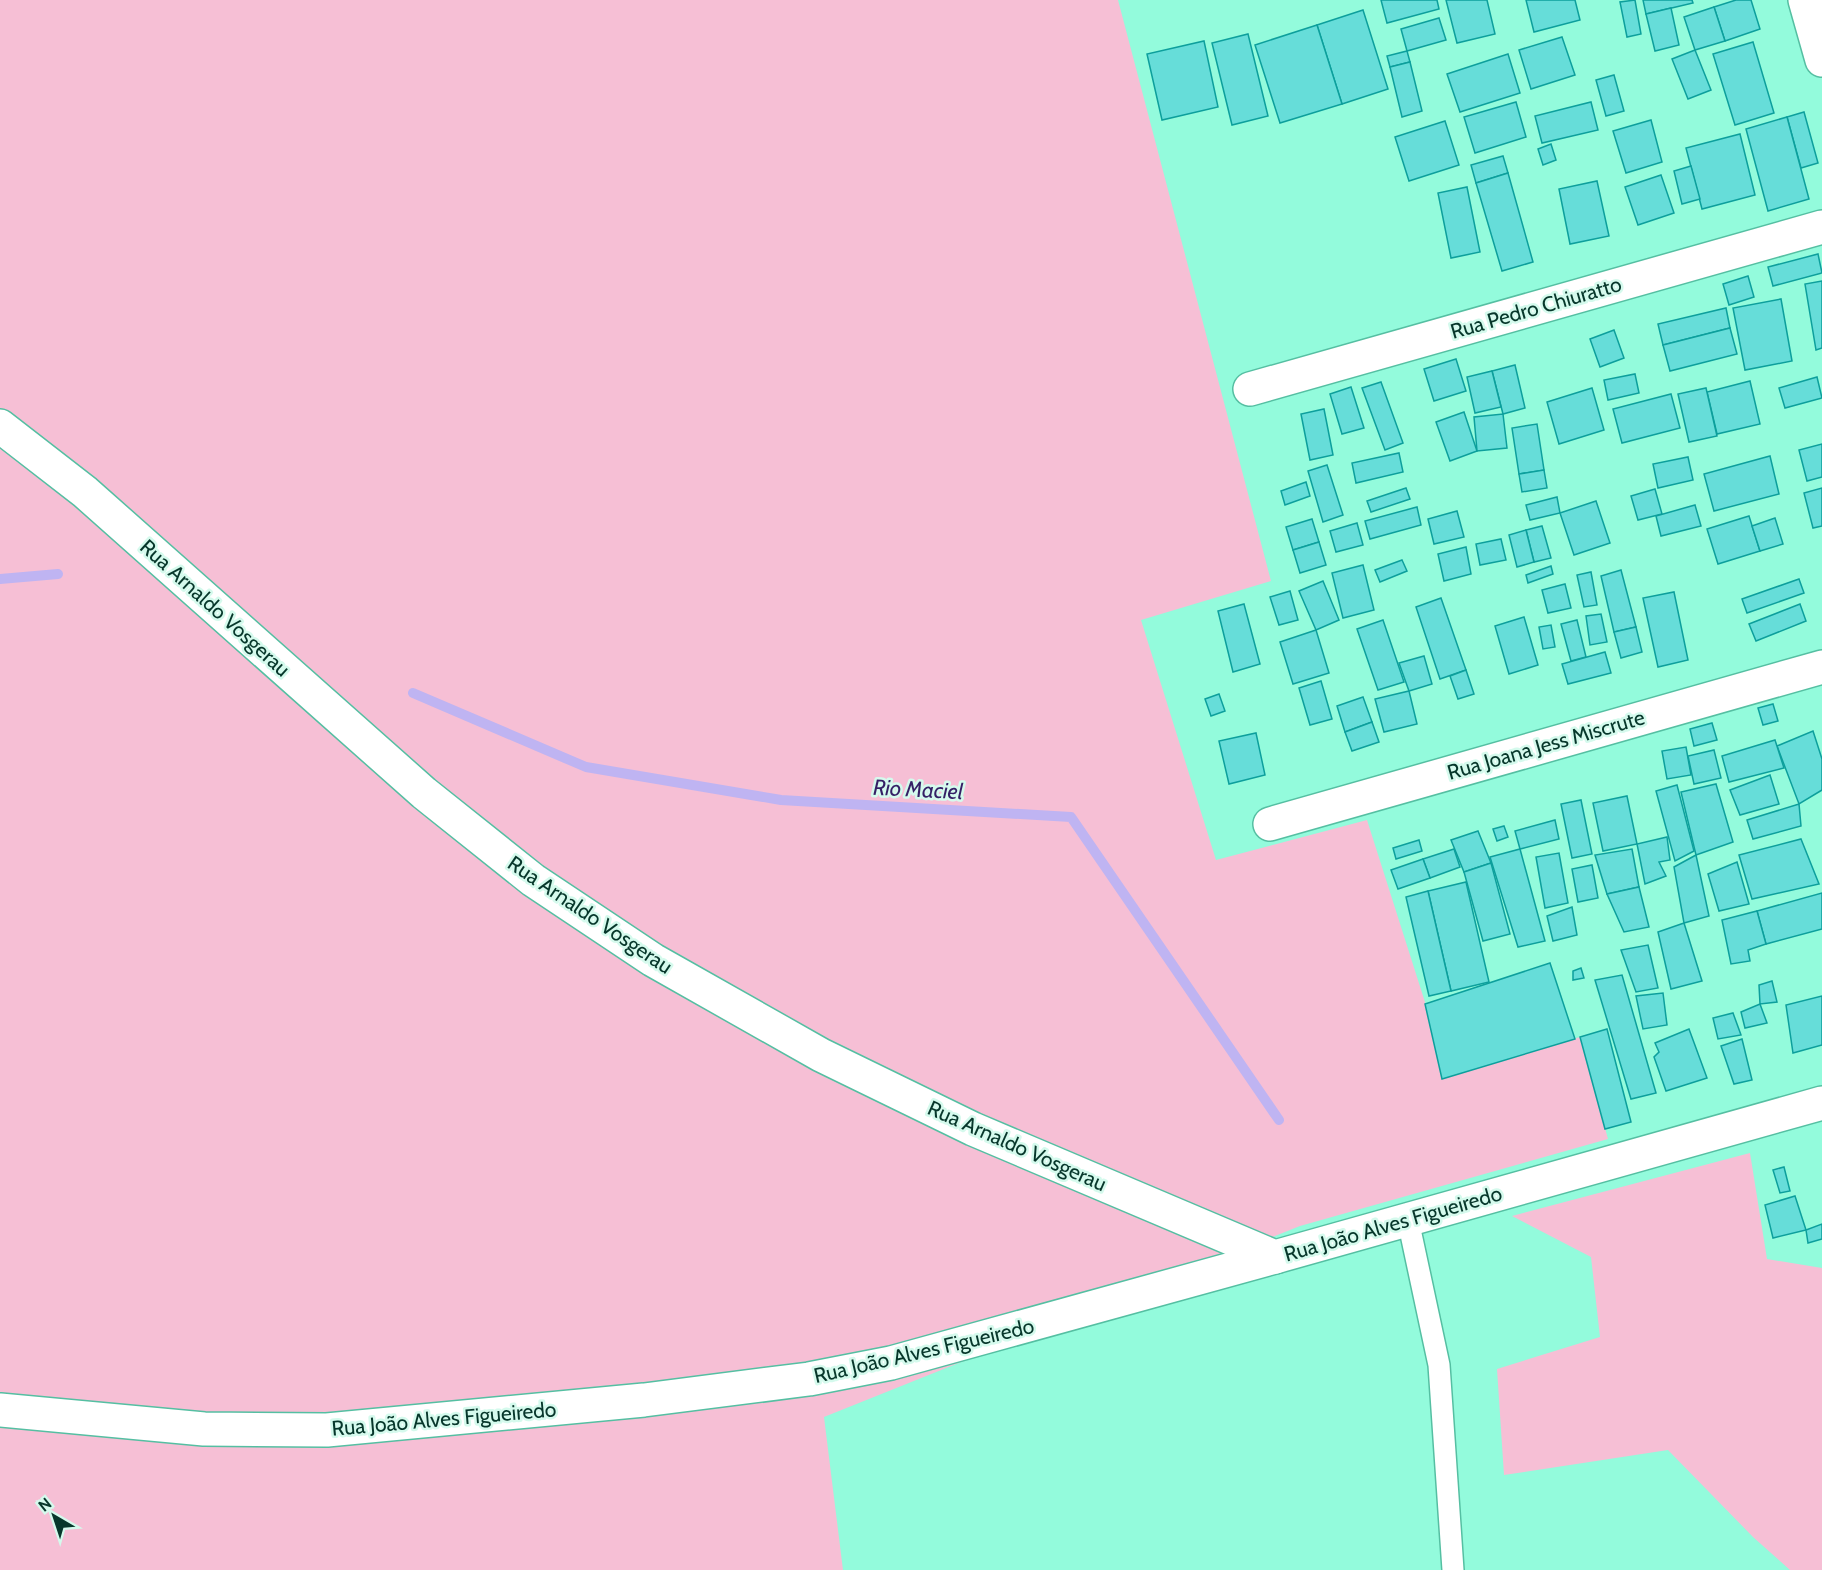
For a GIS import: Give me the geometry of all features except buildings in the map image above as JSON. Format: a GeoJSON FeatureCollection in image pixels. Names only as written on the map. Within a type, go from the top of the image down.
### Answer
{"type":"FeatureCollection","features":[{"type":"Feature","properties":{"kind":"street"},"geometry":{"type":"LineString","coordinates":[[1805,0],[1822,60]]}},
{"type":"Feature","properties":{"kind":"street","name":"Rua Pedro Chiuratto"},"geometry":{"type":"LineString","coordinates":[[1251,389],[1822,227]]}},
{"type":"Feature","properties":{"kind":"street","name":"Rua Arnaldo Vosgerau"},"geometry":{"type":"LineString","coordinates":[[0,426],[85,492],[424,793],[533,880],[653,960],[821,1055],[973,1129],[1275,1257]]}},
{"type":"Feature","properties":{"kind":"street","name":"Rua Joana Jess Miscrute"},"geometry":{"type":"LineString","coordinates":[[1270,824],[1822,667]]}},
{"type":"Feature","properties":{"kind":"street","name":"Rua João Alves Figueiredo"},"geometry":{"type":"LineString","coordinates":[[0,1410],[204,1429],[327,1430],[644,1400],[809,1379],[891,1363],[1822,1103]]}},
{"type":"Feature","properties":{"kind":"lane"},"geometry":{"type":"LineString","coordinates":[[1408,1220],[1439,1365],[1453,1570]]}},
{"type":"Feature","properties":{"kind":"shaded area"},"geometry":{"type":"Polygon","coordinates":[[[0,0],[1118,0],[1271,581],[1141,620],[1216,860],[1367,820],[1431,1021],[1442,1079],[1580,1037],[1608,1139],[1300,1226],[824,1417],[843,1570],[0,1570],[0,0]]]}},
{"type":"Feature","properties":{"kind":"shaded area"},"geometry":{"type":"Polygon","coordinates":[[[1750,1153],[1767,1259],[1822,1268],[1822,1570],[1790,1570],[1753,1537],[1668,1450],[1504,1475],[1497,1369],[1600,1337],[1591,1257],[1512,1216],[1750,1153]]]}},
{"type":"Feature","properties":{"kind":"waterway","name":"Rio Maciel"},"geometry":{"type":"LineString","coordinates":[[0,579],[58,574]]}},
{"type":"Feature","properties":{"kind":"waterway","name":"Rio Maciel"},"geometry":{"type":"LineString","coordinates":[[413,693],[586,767],[781,800],[1071,817],[1279,1120]]}}]}
